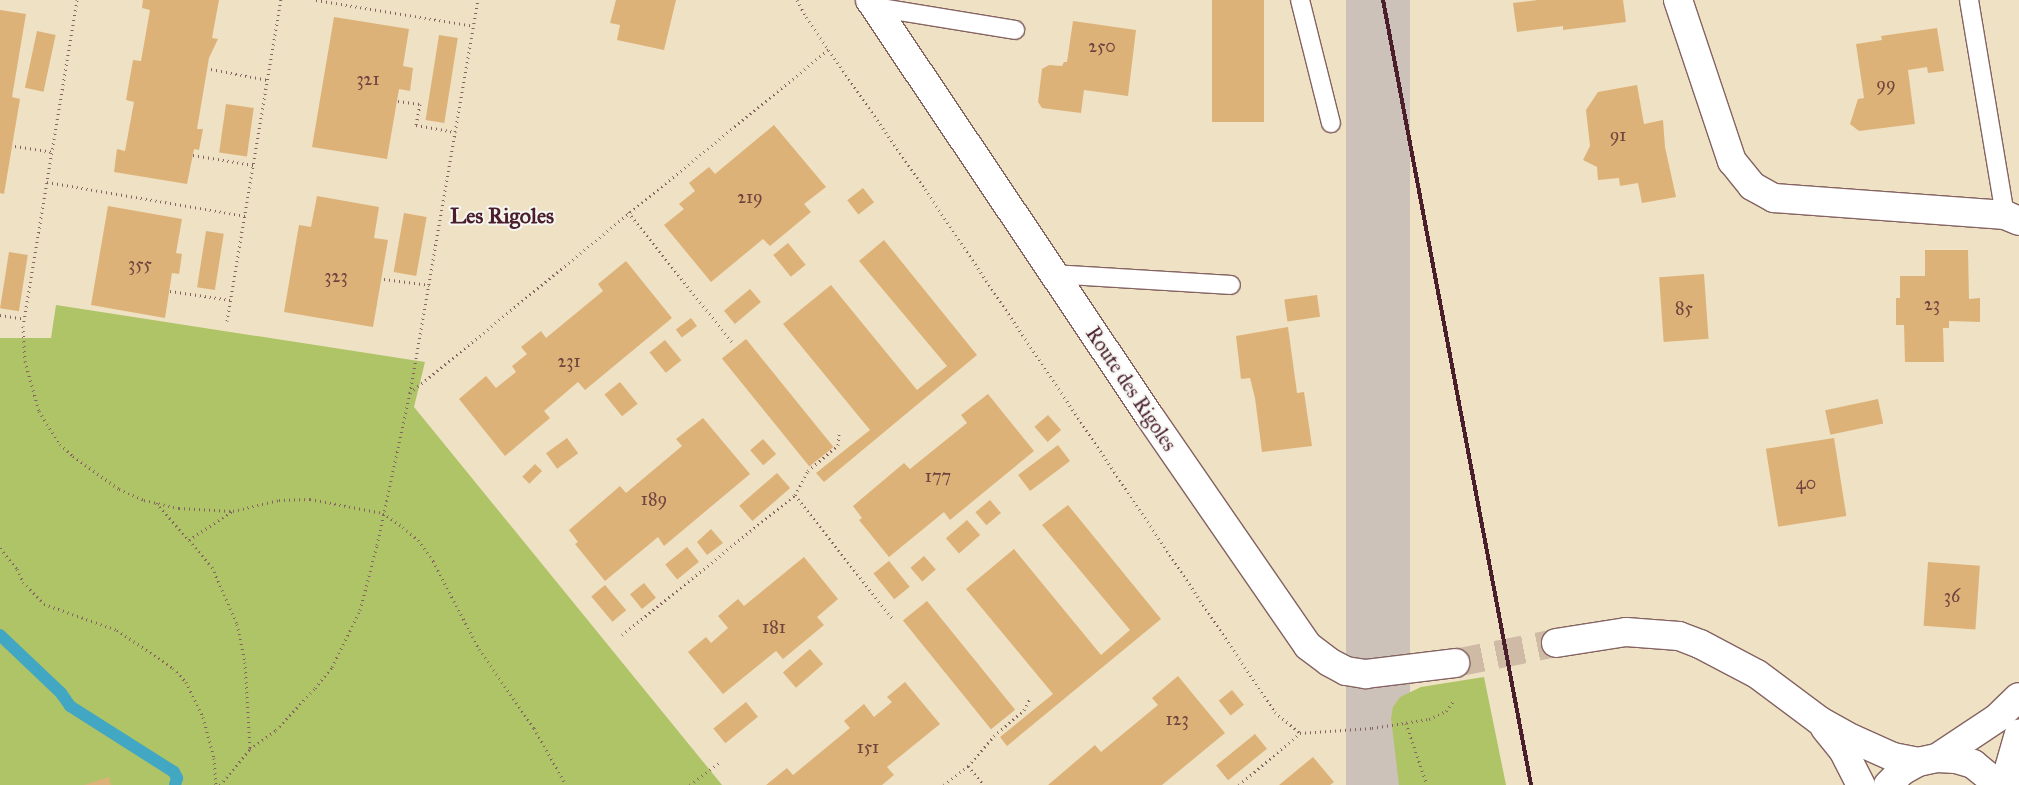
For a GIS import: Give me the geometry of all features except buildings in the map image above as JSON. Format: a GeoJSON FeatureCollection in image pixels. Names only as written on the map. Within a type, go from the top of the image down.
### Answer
{"type":"FeatureCollection","features":[{"type":"Feature","properties":{"kind":"street"},"geometry":{"type":"LineString","coordinates":[[1678,0],[1732,161],[1752,186],[1774,198],[2012,218]]}},
{"type":"Feature","properties":{"kind":"street","name":"Route des Rigoles"},"geometry":{"type":"LineString","coordinates":[[872,3],[1053,274],[1308,646],[1329,662],[1346,671],[1366,674],[1455,663]]}},
{"type":"Feature","properties":{"kind":"street"},"geometry":{"type":"LineString","coordinates":[[1556,643],[1626,632],[1679,636],[1700,644],[1757,674],[1820,721],[1853,739],[1893,757],[1927,760],[1956,758],[1974,764],[1999,785]]}},
{"type":"Feature","properties":{"kind":"street"},"geometry":{"type":"LineString","coordinates":[[1888,785],[1902,771],[1927,760],[1997,718],[2019,697]]}},
{"type":"Feature","properties":{"kind":"street"},"geometry":{"type":"LineString","coordinates":[[1820,721],[1843,750],[1862,785]]}},
{"type":"Feature","properties":{"kind":"street"},"geometry":{"type":"LineString","coordinates":[[2007,785],[2008,772],[2019,734]]}},
{"type":"Feature","properties":{"kind":"lane"},"geometry":{"type":"LineString","coordinates":[[1300,0],[1331,123]]}},
{"type":"Feature","properties":{"kind":"lane"},"geometry":{"type":"LineString","coordinates":[[1969,0],[2012,218]]}},
{"type":"Feature","properties":{"kind":"lane"},"geometry":{"type":"LineString","coordinates":[[872,3],[1015,30]]}},
{"type":"Feature","properties":{"kind":"lane"},"geometry":{"type":"LineString","coordinates":[[1053,274],[1231,285]]}},
{"type":"Feature","properties":{"kind":"path"},"geometry":{"type":"LineString","coordinates":[[77,0],[24,319],[25,361],[39,411],[60,444],[73,456],[119,489],[156,503],[202,510],[233,511],[262,503],[293,498],[310,499],[383,513],[418,540],[433,561],[479,649],[534,728],[566,785]]}},
{"type":"Feature","properties":{"kind":"path"},"geometry":{"type":"LineString","coordinates":[[227,321],[281,0]]}},
{"type":"Feature","properties":{"kind":"path"},"geometry":{"type":"LineString","coordinates":[[316,0],[474,26]]}},
{"type":"Feature","properties":{"kind":"path"},"geometry":{"type":"LineString","coordinates":[[220,785],[250,749],[276,730],[300,707],[332,667],[360,610],[370,578],[410,393],[478,0]]}},
{"type":"Feature","properties":{"kind":"path"},"geometry":{"type":"LineString","coordinates":[[797,0],[806,17],[1275,712],[1300,733]]}},
{"type":"Feature","properties":{"kind":"path"},"geometry":{"type":"LineString","coordinates":[[410,393],[628,212],[829,49]]}},
{"type":"Feature","properties":{"kind":"path"},"geometry":{"type":"LineString","coordinates":[[211,70],[268,80]]}},
{"type":"Feature","properties":{"kind":"path"},"geometry":{"type":"LineString","coordinates":[[398,101],[420,104],[416,125],[455,132]]}},
{"type":"Feature","properties":{"kind":"path"},"geometry":{"type":"LineString","coordinates":[[15,146],[52,152]]}},
{"type":"Feature","properties":{"kind":"path"},"geometry":{"type":"LineString","coordinates":[[193,155],[253,165]]}},
{"type":"Feature","properties":{"kind":"path"},"geometry":{"type":"LineString","coordinates":[[47,182],[245,216]]}},
{"type":"Feature","properties":{"kind":"path"},"geometry":{"type":"LineString","coordinates":[[628,212],[732,342]]}},
{"type":"Feature","properties":{"kind":"path"},"geometry":{"type":"LineString","coordinates":[[384,279],[430,285]]}},
{"type":"Feature","properties":{"kind":"path"},"geometry":{"type":"LineString","coordinates":[[170,291],[231,300]]}},
{"type":"Feature","properties":{"kind":"path"},"geometry":{"type":"LineString","coordinates":[[0,315],[24,319]]}},
{"type":"Feature","properties":{"kind":"path"},"geometry":{"type":"LineString","coordinates":[[622,635],[795,495],[808,471],[838,445],[839,434]]}},
{"type":"Feature","properties":{"kind":"path"},"geometry":{"type":"LineString","coordinates":[[795,495],[893,619]]}},
{"type":"Feature","properties":{"kind":"path"},"geometry":{"type":"LineString","coordinates":[[156,503],[212,567],[237,624],[246,662],[250,749]]}},
{"type":"Feature","properties":{"kind":"path"},"geometry":{"type":"LineString","coordinates":[[189,540],[233,511]]}},
{"type":"Feature","properties":{"kind":"path"},"geometry":{"type":"LineString","coordinates":[[0,548],[17,569],[23,582],[44,604],[117,630],[173,668],[186,682],[203,717],[214,758],[216,785]]}},
{"type":"Feature","properties":{"kind":"path"},"geometry":{"type":"LineString","coordinates":[[1239,785],[1300,733],[1372,728],[1406,723],[1429,719],[1446,711],[1456,698],[1459,688],[1455,663]]}},
{"type":"Feature","properties":{"kind":"path"},"geometry":{"type":"LineString","coordinates":[[944,785],[968,766],[994,736],[1024,710],[1030,698]]}},
{"type":"Feature","properties":{"kind":"path"},"geometry":{"type":"LineString","coordinates":[[1406,723],[1427,785]]}},
{"type":"Feature","properties":{"kind":"path"},"geometry":{"type":"LineString","coordinates":[[691,785],[720,762]]}},
{"type":"Feature","properties":{"kind":"path"},"geometry":{"type":"LineString","coordinates":[[968,766],[984,785]]}},
{"type":"Feature","properties":{"kind":"shaded area"},"geometry":{"type":"Polygon","coordinates":[[[1346,0],[1410,0],[1410,785],[1346,785],[1346,0]]]}},
{"type":"Feature","properties":{"kind":"green space"},"geometry":{"type":"Polygon","coordinates":[[[56,305],[425,362],[414,407],[722,785],[0,785],[0,338],[51,338],[56,305]]]}},
{"type":"Feature","properties":{"kind":"green space"},"geometry":{"type":"Polygon","coordinates":[[[1484,677],[1506,785],[1399,785],[1391,718],[1393,707],[1400,697],[1421,687],[1484,677]]]}},
{"type":"Feature","properties":{"kind":"waterway"},"geometry":{"type":"LineString","coordinates":[[0,635],[61,693],[70,706],[174,772],[177,778],[175,785]]}},
{"type":"Feature","properties":{"kind":"tunnel"},"geometry":{"type":"LineString","coordinates":[[1455,663],[1556,643]]}},
{"type":"Feature","properties":{"kind":"railway"},"geometry":{"type":"LineString","coordinates":[[1383,0],[1531,785]]}},
{"type":"Feature","properties":{"kind":"district","name":"Les Rigoles"},"geometry":{"type":"Point","coordinates":[502,216]}}]}
